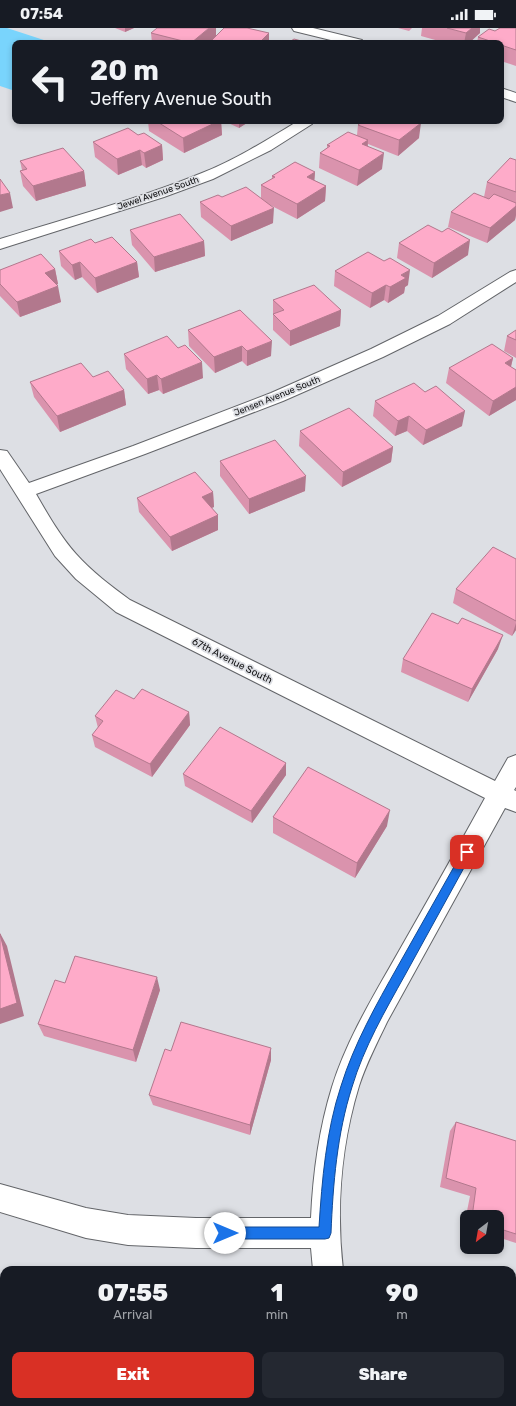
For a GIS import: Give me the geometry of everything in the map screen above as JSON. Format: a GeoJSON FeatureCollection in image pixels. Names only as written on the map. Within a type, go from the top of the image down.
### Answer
{"type":"FeatureCollection","features":[{"type":"Feature","properties":{"kind":"street"},"geometry":{"type":"LineString","coordinates":[[298,28],[346,40]]}},
{"type":"Feature","properties":{"kind":"street"},"geometry":{"type":"LineString","coordinates":[[504,93],[516,98]]}},
{"type":"Feature","properties":{"kind":"street","name":"Jewel Avenue South"},"geometry":{"type":"LineString","coordinates":[[0,244],[151,196],[208,176],[266,147],[302,124]]}},
{"type":"Feature","properties":{"kind":"street","name":"Jensen Avenue South"},"geometry":{"type":"LineString","coordinates":[[25,491],[139,450],[277,397],[363,360],[444,320],[516,275]]}},
{"type":"Feature","properties":{"kind":"street","name":"67th Avenue South"},"geometry":{"type":"LineString","coordinates":[[0,456],[25,491],[61,550],[73,564],[104,592],[123,606],[508,798]]}},
{"type":"Feature","properties":{"kind":"street"},"geometry":{"type":"LineString","coordinates":[[328,1266],[325,1233],[327,1194],[336,1127],[346,1087],[359,1051],[378,1013],[508,798],[516,764]]}},
{"type":"Feature","properties":{"kind":"street"},"geometry":{"type":"LineString","coordinates":[[0,1198],[86,1223],[128,1230],[196,1233],[325,1233]]}},
{"type":"Feature","properties":{"kind":"water"},"geometry":{"type":"Polygon","coordinates":[[[0,28],[7,28],[44,40],[12,40],[12,90],[0,86],[0,28]]]}},
{"type":"Feature","properties":{"kind":"building"},"geometry":{"type":"Polygon","coordinates":[[[157,28],[209,28],[195,40],[179,40],[151,33],[157,28]]]}},
{"type":"Feature","properties":{"kind":"building"},"geometry":{"type":"Polygon","coordinates":[[[224,28],[247,28],[269,33],[262,40],[212,40],[224,28]]]}},
{"type":"Feature","properties":{"kind":"building"},"geometry":{"type":"Polygon","coordinates":[[[447,28],[472,28],[466,33],[447,28]]]}},
{"type":"Feature","properties":{"kind":"building"},"geometry":{"type":"Polygon","coordinates":[[[500,28],[516,28],[516,50],[504,46],[504,40],[487,40],[478,37],[489,29],[495,31],[500,28]]]}},
{"type":"Feature","properties":{"kind":"building"},"geometry":{"type":"Polygon","coordinates":[[[161,124],[213,124],[183,138],[161,124]]]}},
{"type":"Feature","properties":{"kind":"building"},"geometry":{"type":"Polygon","coordinates":[[[359,124],[420,124],[399,140],[358,125],[359,124]]]}},
{"type":"Feature","properties":{"kind":"building"},"geometry":{"type":"Polygon","coordinates":[[[128,128],[138,135],[144,133],[162,145],[144,153],[140,150],[117,159],[93,142],[128,128]]]}},
{"type":"Feature","properties":{"kind":"building"},"geometry":{"type":"Polygon","coordinates":[[[348,132],[368,140],[362,144],[384,153],[359,170],[320,153],[330,146],[327,145],[348,132]]]}},
{"type":"Feature","properties":{"kind":"building"},"geometry":{"type":"Polygon","coordinates":[[[63,148],[84,171],[33,186],[20,171],[27,169],[20,161],[63,148]]]}},
{"type":"Feature","properties":{"kind":"building"},"geometry":{"type":"Polygon","coordinates":[[[510,158],[516,160],[516,192],[487,182],[510,158]]]}},
{"type":"Feature","properties":{"kind":"building"},"geometry":{"type":"Polygon","coordinates":[[[295,162],[315,172],[307,177],[326,186],[297,204],[261,185],[275,177],[272,176],[295,162]]]}},
{"type":"Feature","properties":{"kind":"building"},"geometry":{"type":"Polygon","coordinates":[[[0,179],[10,193],[0,195],[0,179]]]}},
{"type":"Feature","properties":{"kind":"building"},"geometry":{"type":"Polygon","coordinates":[[[246,187],[274,208],[231,226],[200,202],[218,195],[222,197],[246,187]]]}},
{"type":"Feature","properties":{"kind":"building"},"geometry":{"type":"Polygon","coordinates":[[[474,193],[489,199],[494,194],[516,203],[516,206],[490,228],[451,212],[474,193]]]}},
{"type":"Feature","properties":{"kind":"building"},"geometry":{"type":"Polygon","coordinates":[[[180,214],[204,241],[154,257],[130,230],[180,214]]]}},
{"type":"Feature","properties":{"kind":"building"},"geometry":{"type":"Polygon","coordinates":[[[428,225],[442,232],[448,228],[470,240],[434,263],[399,243],[428,225]]]}},
{"type":"Feature","properties":{"kind":"building"},"geometry":{"type":"Polygon","coordinates":[[[112,237],[137,262],[95,278],[80,262],[72,265],[59,251],[91,239],[95,243],[112,237]]]}},
{"type":"Feature","properties":{"kind":"building"},"geometry":{"type":"Polygon","coordinates":[[[368,252],[384,261],[390,258],[410,270],[401,275],[406,278],[390,287],[386,285],[372,293],[335,271],[368,252]]]}},
{"type":"Feature","properties":{"kind":"building"},"geometry":{"type":"Polygon","coordinates":[[[41,254],[55,269],[45,273],[58,286],[17,302],[0,284],[0,270],[41,254]]]}},
{"type":"Feature","properties":{"kind":"building"},"geometry":{"type":"Polygon","coordinates":[[[314,285],[341,310],[290,331],[273,314],[284,310],[273,300],[314,285]]]}},
{"type":"Feature","properties":{"kind":"building"},"geometry":{"type":"Polygon","coordinates":[[[240,310],[272,341],[247,351],[242,346],[214,357],[188,330],[240,310]]]}},
{"type":"Feature","properties":{"kind":"building"},"geometry":{"type":"Polygon","coordinates":[[[516,330],[516,340],[507,336],[516,330]]]}},
{"type":"Feature","properties":{"kind":"building"},"geometry":{"type":"Polygon","coordinates":[[[167,336],[178,348],[185,345],[202,362],[161,379],[157,375],[147,379],[124,354],[167,336]]]}},
{"type":"Feature","properties":{"kind":"building"},"geometry":{"type":"Polygon","coordinates":[[[492,344],[513,358],[505,363],[516,370],[516,387],[493,401],[449,368],[492,344]]]}},
{"type":"Feature","properties":{"kind":"building"},"geometry":{"type":"Polygon","coordinates":[[[81,363],[93,377],[108,371],[124,390],[57,416],[30,382],[81,363]]]}},
{"type":"Feature","properties":{"kind":"building"},"geometry":{"type":"Polygon","coordinates":[[[414,383],[425,392],[436,386],[465,411],[426,430],[409,416],[398,421],[375,401],[414,383]]]}},
{"type":"Feature","properties":{"kind":"building"},"geometry":{"type":"Polygon","coordinates":[[[349,408],[393,447],[343,472],[300,431],[349,408]]]}},
{"type":"Feature","properties":{"kind":"building"},"geometry":{"type":"Polygon","coordinates":[[[275,440],[306,476],[249,499],[220,461],[275,440]]]}},
{"type":"Feature","properties":{"kind":"building"},"geometry":{"type":"Polygon","coordinates":[[[195,472],[213,492],[202,497],[218,515],[170,537],[137,498],[195,472]]]}},
{"type":"Feature","properties":{"kind":"building"},"geometry":{"type":"Polygon","coordinates":[[[493,547],[516,559],[516,621],[456,589],[493,547]]]}},
{"type":"Feature","properties":{"kind":"building"},"geometry":{"type":"Polygon","coordinates":[[[432,613],[458,624],[462,618],[503,635],[472,689],[403,659],[432,613]]]}},
{"type":"Feature","properties":{"kind":"building"},"geometry":{"type":"Polygon","coordinates":[[[142,689],[189,712],[150,764],[92,735],[103,721],[95,716],[116,690],[134,699],[142,689]]]}},
{"type":"Feature","properties":{"kind":"building"},"geometry":{"type":"Polygon","coordinates":[[[220,727],[286,763],[251,811],[183,774],[220,727]]]}},
{"type":"Feature","properties":{"kind":"building"},"geometry":{"type":"Polygon","coordinates":[[[308,767],[390,810],[357,863],[273,817],[308,767]]]}},
{"type":"Feature","properties":{"kind":"building"},"geometry":{"type":"Polygon","coordinates":[[[0,934],[17,1003],[0,1009],[0,934]]]}},
{"type":"Feature","properties":{"kind":"building"},"geometry":{"type":"Polygon","coordinates":[[[75,956],[157,977],[133,1050],[38,1024],[55,980],[65,983],[75,956]]]}},
{"type":"Feature","properties":{"kind":"building"},"geometry":{"type":"Polygon","coordinates":[[[181,1022],[271,1048],[250,1125],[149,1095],[165,1049],[171,1051],[181,1022]]]}},
{"type":"Feature","properties":{"kind":"building"},"geometry":{"type":"Polygon","coordinates":[[[456,1122],[516,1141],[516,1234],[504,1230],[504,1210],[473,1210],[476,1188],[446,1178],[456,1122]]]}},
{"type":"Feature","properties":{"kind":"route"},"geometry":{"type":"LineString","coordinates":[[225,1233],[325,1233],[330,1163],[336,1127],[346,1087],[359,1051],[378,1013],[467,852]]}}]}
